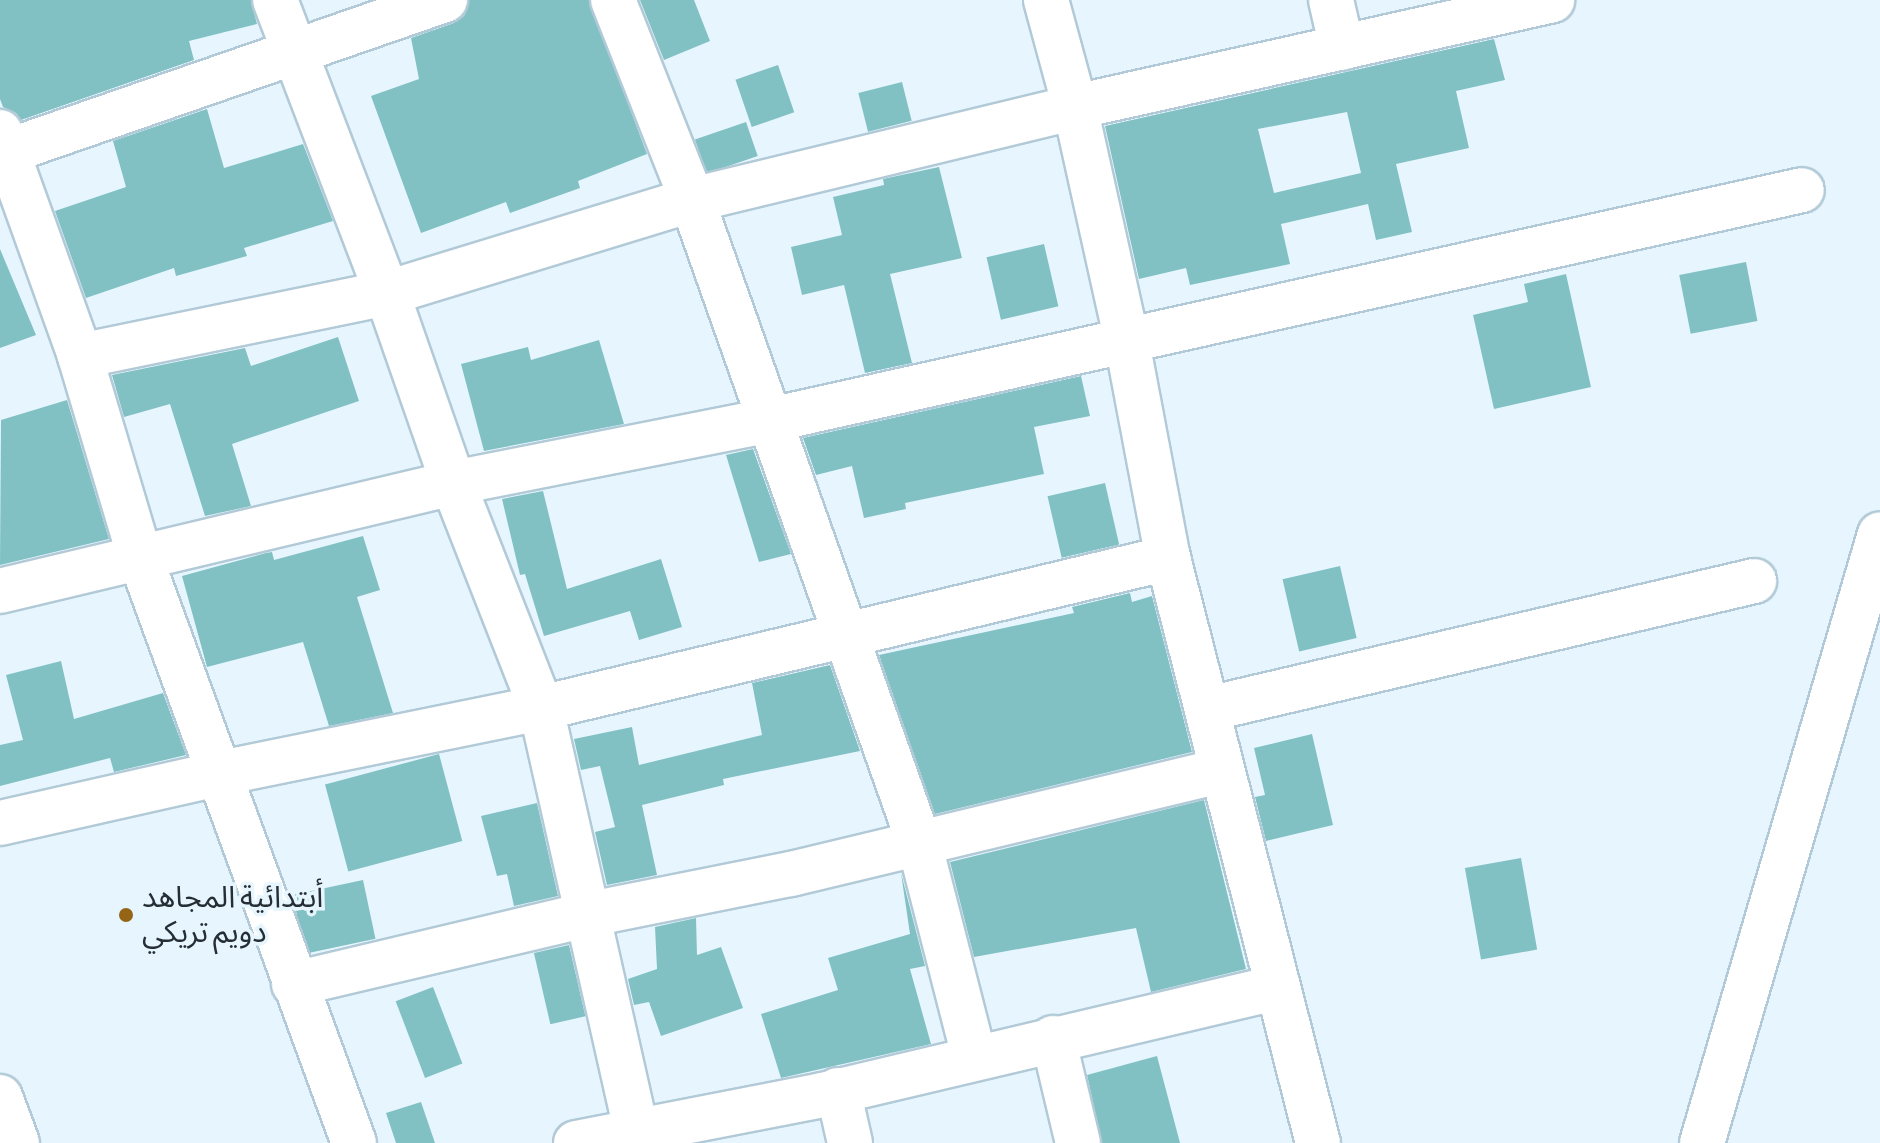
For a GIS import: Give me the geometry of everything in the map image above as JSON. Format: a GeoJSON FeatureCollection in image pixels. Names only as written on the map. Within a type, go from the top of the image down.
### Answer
{"type":"FeatureCollection","features":[{"type":"Feature","properties":{"kind":"street"},"geometry":{"type":"LineString","coordinates":[[275,0],[387,293],[453,483],[541,708],[638,1136]]}},
{"type":"Feature","properties":{"kind":"street"},"geometry":{"type":"LineString","coordinates":[[354,1143],[140,557],[80,356],[2,146],[445,0]]}},
{"type":"Feature","properties":{"kind":"street"},"geometry":{"type":"LineString","coordinates":[[613,0],[692,200],[919,842],[974,1056]]}},
{"type":"Feature","properties":{"kind":"street"},"geometry":{"type":"LineString","coordinates":[[1046,0],[1075,107],[1127,342],[1168,558],[1208,709],[1220,771],[1318,1143]]}},
{"type":"Feature","properties":{"kind":"street"},"geometry":{"type":"LineString","coordinates":[[1331,0],[1342,48]]}},
{"type":"Feature","properties":{"kind":"street"},"geometry":{"type":"LineString","coordinates":[[80,356],[387,293],[692,200],[1075,107],[1552,0]]}},
{"type":"Feature","properties":{"kind":"street"},"geometry":{"type":"LineString","coordinates":[[0,591],[453,483],[770,420],[1802,190]]}},
{"type":"Feature","properties":{"kind":"street"},"geometry":{"type":"LineString","coordinates":[[1702,1143],[1880,534]]}},
{"type":"Feature","properties":{"kind":"street"},"geometry":{"type":"LineString","coordinates":[[0,823],[221,773],[541,708],[1168,558]]}},
{"type":"Feature","properties":{"kind":"street"},"geometry":{"type":"LineString","coordinates":[[1208,709],[1754,581]]}},
{"type":"Feature","properties":{"kind":"street"},"geometry":{"type":"LineString","coordinates":[[294,984],[590,914],[791,874],[1220,771]]}},
{"type":"Feature","properties":{"kind":"street"},"geometry":{"type":"LineString","coordinates":[[576,1143],[638,1136],[1276,988]]}},
{"type":"Feature","properties":{"kind":"street"},"geometry":{"type":"LineString","coordinates":[[1053,1038],[1078,1143]]}},
{"type":"Feature","properties":{"kind":"street"},"geometry":{"type":"LineString","coordinates":[[838,1090],[850,1143]]}},
{"type":"Feature","properties":{"kind":"street"},"geometry":{"type":"LineString","coordinates":[[0,1097],[17,1143]]}},
{"type":"Feature","properties":{"kind":"building"},"geometry":{"type":"Polygon","coordinates":[[[0,0],[251,0],[257,24],[189,41],[194,60],[21,120],[16,113],[3,107],[0,99],[0,0]]]}},
{"type":"Feature","properties":{"kind":"building"},"geometry":{"type":"Polygon","coordinates":[[[469,0],[589,0],[647,154],[578,181],[580,188],[510,213],[506,202],[421,233],[371,96],[419,79],[411,38],[454,23],[464,16],[469,0]]]}},
{"type":"Feature","properties":{"kind":"building"},"geometry":{"type":"Polygon","coordinates":[[[640,0],[694,0],[710,41],[664,60],[640,0]]]}},
{"type":"Feature","properties":{"kind":"building"},"geometry":{"type":"Polygon","coordinates":[[[1494,39],[1505,80],[1456,91],[1469,148],[1396,164],[1412,232],[1376,240],[1368,204],[1281,224],[1290,264],[1190,285],[1186,268],[1139,279],[1105,126],[1494,39]],[[1347,112],[1258,129],[1274,193],[1361,173],[1347,112]]]}},
{"type":"Feature","properties":{"kind":"building"},"geometry":{"type":"Polygon","coordinates":[[[778,65],[794,112],[752,127],[735,80],[778,65]]]}},
{"type":"Feature","properties":{"kind":"building"},"geometry":{"type":"Polygon","coordinates":[[[902,82],[912,121],[868,132],[858,93],[902,82]]]}},
{"type":"Feature","properties":{"kind":"building"},"geometry":{"type":"Polygon","coordinates":[[[207,109],[224,168],[303,144],[333,221],[244,248],[247,256],[176,276],[174,268],[86,298],[55,211],[126,187],[113,141],[207,109]]]}},
{"type":"Feature","properties":{"kind":"building"},"geometry":{"type":"Polygon","coordinates":[[[746,122],[758,156],[707,174],[695,140],[746,122]]]}},
{"type":"Feature","properties":{"kind":"building"},"geometry":{"type":"Polygon","coordinates":[[[939,167],[962,258],[890,274],[912,363],[865,373],[844,285],[802,295],[791,247],[842,235],[833,197],[884,185],[883,179],[939,167]]]}},
{"type":"Feature","properties":{"kind":"building"},"geometry":{"type":"Polygon","coordinates":[[[1044,244],[1058,306],[1001,320],[987,257],[1044,244]]]}},
{"type":"Feature","properties":{"kind":"building"},"geometry":{"type":"Polygon","coordinates":[[[0,249],[36,335],[0,348],[0,249]]]}},
{"type":"Feature","properties":{"kind":"building"},"geometry":{"type":"Polygon","coordinates":[[[1746,262],[1757,321],[1691,334],[1679,275],[1746,262]]]}},
{"type":"Feature","properties":{"kind":"building"},"geometry":{"type":"Polygon","coordinates":[[[1566,274],[1591,387],[1494,409],[1473,315],[1528,302],[1524,284],[1566,274]]]}},
{"type":"Feature","properties":{"kind":"building"},"geometry":{"type":"Polygon","coordinates":[[[338,337],[359,401],[232,444],[251,506],[205,516],[170,404],[124,417],[112,375],[245,348],[251,366],[338,337]]]}},
{"type":"Feature","properties":{"kind":"building"},"geometry":{"type":"Polygon","coordinates":[[[599,340],[624,424],[484,451],[461,364],[528,347],[531,360],[599,340]]]}},
{"type":"Feature","properties":{"kind":"building"},"geometry":{"type":"Polygon","coordinates":[[[1081,376],[1090,416],[1034,427],[1044,474],[905,503],[906,509],[864,518],[852,466],[816,475],[803,438],[1081,376]]]}},
{"type":"Feature","properties":{"kind":"building"},"geometry":{"type":"Polygon","coordinates":[[[67,400],[109,539],[0,565],[1,420],[67,400]]]}},
{"type":"Feature","properties":{"kind":"building"},"geometry":{"type":"Polygon","coordinates":[[[753,449],[791,554],[759,562],[726,455],[753,449]]]}},
{"type":"Feature","properties":{"kind":"building"},"geometry":{"type":"Polygon","coordinates":[[[1105,483],[1119,544],[1062,558],[1048,496],[1105,483]]]}},
{"type":"Feature","properties":{"kind":"building"},"geometry":{"type":"Polygon","coordinates":[[[543,491],[567,589],[661,559],[682,627],[639,640],[630,611],[544,636],[525,574],[520,575],[502,499],[543,491]]]}},
{"type":"Feature","properties":{"kind":"building"},"geometry":{"type":"Polygon","coordinates":[[[363,536],[380,590],[357,597],[393,713],[329,726],[303,642],[207,667],[182,576],[266,553],[272,552],[274,560],[363,536]]]}},
{"type":"Feature","properties":{"kind":"building"},"geometry":{"type":"Polygon","coordinates":[[[1340,566],[1357,638],[1299,651],[1283,579],[1340,566]]]}},
{"type":"Feature","properties":{"kind":"building"},"geometry":{"type":"Polygon","coordinates":[[[1130,593],[1132,602],[1152,596],[1192,752],[935,814],[879,655],[1074,613],[1072,607],[1130,593]]]}},
{"type":"Feature","properties":{"kind":"building"},"geometry":{"type":"Polygon","coordinates":[[[61,661],[74,719],[163,693],[186,755],[114,772],[110,758],[0,786],[0,745],[23,740],[6,675],[61,661]]]}},
{"type":"Feature","properties":{"kind":"building"},"geometry":{"type":"Polygon","coordinates":[[[830,665],[860,751],[723,779],[724,785],[642,805],[657,875],[607,885],[595,832],[615,827],[600,766],[581,770],[574,739],[632,727],[639,765],[762,735],[752,683],[830,665]]]}},
{"type":"Feature","properties":{"kind":"building"},"geometry":{"type":"Polygon","coordinates":[[[1312,734],[1333,825],[1266,841],[1255,797],[1265,795],[1254,748],[1312,734]]]}},
{"type":"Feature","properties":{"kind":"building"},"geometry":{"type":"Polygon","coordinates":[[[439,754],[462,841],[348,871],[325,785],[439,754]]]}},
{"type":"Feature","properties":{"kind":"building"},"geometry":{"type":"Polygon","coordinates":[[[1204,800],[1246,969],[1151,992],[1136,928],[974,957],[950,862],[1204,800]]]}},
{"type":"Feature","properties":{"kind":"building"},"geometry":{"type":"Polygon","coordinates":[[[537,803],[558,896],[514,906],[507,874],[497,876],[481,816],[537,803]]]}},
{"type":"Feature","properties":{"kind":"building"},"geometry":{"type":"Polygon","coordinates":[[[1521,858],[1537,950],[1481,959],[1465,868],[1521,858]]]}},
{"type":"Feature","properties":{"kind":"building"},"geometry":{"type":"Polygon","coordinates":[[[901,873],[925,966],[910,969],[931,1044],[781,1078],[761,1014],[838,990],[828,958],[910,934],[901,873]]]}},
{"type":"Feature","properties":{"kind":"building"},"geometry":{"type":"Polygon","coordinates":[[[363,880],[375,939],[305,954],[293,895],[363,880]]]}},
{"type":"Feature","properties":{"kind":"building"},"geometry":{"type":"Polygon","coordinates":[[[696,918],[697,955],[721,947],[743,1008],[661,1036],[649,1002],[634,1005],[628,979],[657,969],[655,927],[696,918]]]}},
{"type":"Feature","properties":{"kind":"building"},"geometry":{"type":"Polygon","coordinates":[[[569,945],[585,1016],[550,1024],[534,953],[569,945]]]}},
{"type":"Feature","properties":{"kind":"building"},"geometry":{"type":"Polygon","coordinates":[[[433,987],[462,1064],[425,1078],[396,1001],[433,987]]]}},
{"type":"Feature","properties":{"kind":"building"},"geometry":{"type":"Polygon","coordinates":[[[1157,1056],[1180,1143],[1102,1143],[1087,1075],[1157,1056]]]}},
{"type":"Feature","properties":{"kind":"building"},"geometry":{"type":"Polygon","coordinates":[[[421,1102],[435,1143],[396,1143],[386,1113],[421,1102]]]}},
{"type":"Feature","properties":{"kind":"place","name":"أبتدائية المجاهد دويم تريكي"},"geometry":{"type":"Point","coordinates":[126,915]}}]}
